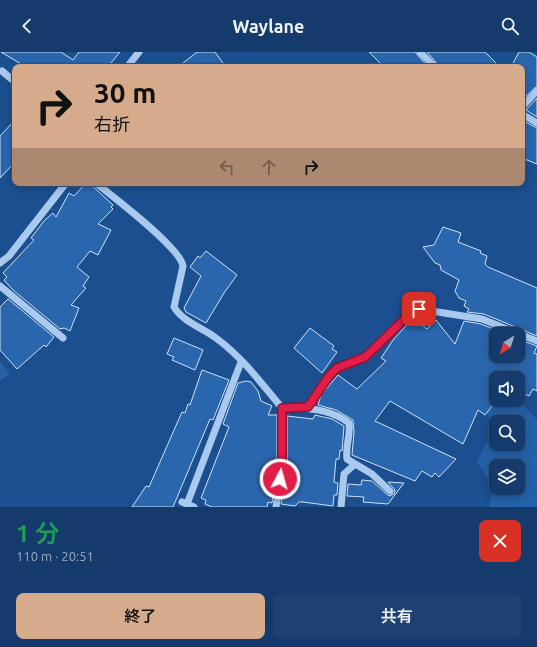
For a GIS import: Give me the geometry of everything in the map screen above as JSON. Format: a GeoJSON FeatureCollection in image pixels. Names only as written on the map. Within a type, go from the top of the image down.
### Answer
{"type":"FeatureCollection","features":[{"type":"Feature","properties":{"kind":"street"},"geometry":{"type":"LineString","coordinates":[[129,64],[139,52]]}},
{"type":"Feature","properties":{"kind":"street"},"geometry":{"type":"LineString","coordinates":[[420,52],[432,64]]}},
{"type":"Feature","properties":{"kind":"street"},"geometry":{"type":"LineString","coordinates":[[2,71],[12,79]]}},
{"type":"Feature","properties":{"kind":"street"},"geometry":{"type":"LineString","coordinates":[[525,104],[537,91]]}},
{"type":"Feature","properties":{"kind":"street"},"geometry":{"type":"LineString","coordinates":[[525,116],[537,123]]}},
{"type":"Feature","properties":{"kind":"street"},"geometry":{"type":"LineString","coordinates":[[0,263],[9,256],[64,186]]}},
{"type":"Feature","properties":{"kind":"street"},"geometry":{"type":"LineString","coordinates":[[100,186],[168,244],[183,261],[184,266],[174,307],[179,315],[217,338],[258,377],[282,408],[282,464],[276,507]]}},
{"type":"Feature","properties":{"kind":"street"},"geometry":{"type":"LineString","coordinates":[[0,286],[63,338]]}},
{"type":"Feature","properties":{"kind":"street"},"geometry":{"type":"LineString","coordinates":[[308,407],[329,376],[337,368],[365,357],[412,312],[419,309],[482,318],[537,341]]}},
{"type":"Feature","properties":{"kind":"street"},"geometry":{"type":"LineString","coordinates":[[188,504],[241,362]]}},
{"type":"Feature","properties":{"kind":"street"},"geometry":{"type":"LineString","coordinates":[[282,408],[308,407],[342,418],[349,423],[350,430],[346,450],[347,459],[372,474],[390,492]]}},
{"type":"Feature","properties":{"kind":"street"},"geometry":{"type":"LineString","coordinates":[[341,507],[344,474],[355,464]]}},
{"type":"Feature","properties":{"kind":"shaded area"},"geometry":{"type":"Polygon","coordinates":[[[0,361],[10,374],[0,381],[0,361]]]}},
{"type":"Feature","properties":{"kind":"shaded area"},"geometry":{"type":"Polygon","coordinates":[[[492,407],[525,407],[537,419],[537,507],[489,507],[492,495],[525,495],[525,459],[489,459],[489,480],[477,462],[489,439],[489,451],[525,451],[525,415],[489,415],[489,417],[486,413],[492,407]]]}},
{"type":"Feature","properties":{"kind":"building"},"geometry":{"type":"Polygon","coordinates":[[[1,52],[61,52],[73,60],[79,52],[120,52],[111,64],[21,64],[1,52]]]}},
{"type":"Feature","properties":{"kind":"building"},"geometry":{"type":"Polygon","coordinates":[[[197,52],[215,52],[224,64],[182,64],[197,52]]]}},
{"type":"Feature","properties":{"kind":"building"},"geometry":{"type":"Polygon","coordinates":[[[369,52],[415,52],[425,64],[381,64],[369,52]]]}},
{"type":"Feature","properties":{"kind":"building"},"geometry":{"type":"Polygon","coordinates":[[[427,52],[485,52],[497,64],[437,64],[427,52]]]}},
{"type":"Feature","properties":{"kind":"building"},"geometry":{"type":"Polygon","coordinates":[[[519,52],[529,52],[537,57],[537,86],[525,97],[525,64],[513,64],[519,52]]]}},
{"type":"Feature","properties":{"kind":"building"},"geometry":{"type":"Polygon","coordinates":[[[537,98],[537,117],[526,110],[537,98]]]}},
{"type":"Feature","properties":{"kind":"building"},"geometry":{"type":"Polygon","coordinates":[[[525,122],[537,128],[537,164],[525,159],[525,122]]]}},
{"type":"Feature","properties":{"kind":"building"},"geometry":{"type":"Polygon","coordinates":[[[12,123],[12,165],[0,178],[0,136],[12,123]]]}},
{"type":"Feature","properties":{"kind":"building"},"geometry":{"type":"Polygon","coordinates":[[[83,186],[92,186],[113,205],[111,207],[113,209],[98,224],[111,230],[98,255],[90,251],[77,267],[89,277],[83,286],[86,288],[71,305],[79,308],[70,331],[64,328],[60,329],[13,290],[4,280],[7,277],[3,273],[34,240],[31,238],[44,221],[53,213],[56,217],[69,193],[74,196],[83,186]]]}},
{"type":"Feature","properties":{"kind":"building"},"geometry":{"type":"Polygon","coordinates":[[[443,227],[461,233],[458,242],[481,251],[480,253],[487,256],[485,264],[488,267],[537,288],[537,336],[525,331],[525,327],[515,327],[484,314],[467,312],[469,309],[464,306],[466,301],[459,298],[455,291],[459,280],[441,270],[440,265],[435,263],[423,247],[434,245],[443,227]]]}},
{"type":"Feature","properties":{"kind":"building"},"geometry":{"type":"Polygon","coordinates":[[[206,251],[237,275],[206,323],[186,312],[184,308],[201,276],[190,267],[198,256],[200,258],[206,251]]]}},
{"type":"Feature","properties":{"kind":"building"},"geometry":{"type":"Polygon","coordinates":[[[8,299],[54,337],[46,347],[44,345],[17,369],[0,350],[0,307],[8,299]]]}},
{"type":"Feature","properties":{"kind":"building"},"geometry":{"type":"Polygon","coordinates":[[[413,318],[427,329],[436,320],[455,344],[464,321],[481,324],[489,327],[489,363],[525,363],[525,342],[537,346],[534,353],[537,354],[537,391],[533,389],[529,396],[525,394],[525,371],[489,371],[489,407],[491,407],[485,415],[478,410],[463,444],[390,401],[375,421],[456,459],[439,477],[435,473],[432,477],[422,471],[415,481],[352,455],[354,432],[353,420],[336,410],[318,405],[321,395],[338,375],[357,389],[386,361],[381,358],[393,340],[413,318]]]}},
{"type":"Feature","properties":{"kind":"building"},"geometry":{"type":"Polygon","coordinates":[[[310,328],[334,346],[332,349],[337,352],[322,373],[294,348],[310,328]]]}},
{"type":"Feature","properties":{"kind":"building"},"geometry":{"type":"Polygon","coordinates":[[[174,338],[203,350],[195,370],[172,360],[174,357],[167,354],[174,338]]]}},
{"type":"Feature","properties":{"kind":"building"},"geometry":{"type":"Polygon","coordinates":[[[202,370],[229,380],[213,420],[210,419],[173,507],[132,507],[146,486],[149,487],[182,412],[185,413],[188,404],[190,405],[202,370]]]}},
{"type":"Feature","properties":{"kind":"building"},"geometry":{"type":"Polygon","coordinates":[[[246,381],[251,382],[258,391],[261,401],[272,406],[268,415],[277,415],[277,464],[272,503],[268,502],[267,507],[212,507],[205,504],[206,500],[201,498],[229,427],[223,424],[238,383],[246,381]]]}},
{"type":"Feature","properties":{"kind":"building"},"geometry":{"type":"Polygon","coordinates":[[[315,415],[332,419],[344,426],[342,451],[340,450],[339,459],[336,459],[334,482],[338,483],[337,495],[334,495],[333,506],[303,502],[299,502],[295,506],[281,504],[287,464],[287,416],[313,419],[315,415]]]}},
{"type":"Feature","properties":{"kind":"building"},"geometry":{"type":"Polygon","coordinates":[[[362,480],[372,481],[389,496],[394,494],[395,490],[388,482],[404,483],[388,504],[363,502],[364,497],[347,496],[348,484],[361,485],[362,480]]]}},
{"type":"Feature","properties":{"kind":"route"},"geometry":{"type":"LineString","coordinates":[[280,479],[283,430],[282,408],[308,407],[329,376],[337,368],[365,357],[412,312],[419,309]]}}]}
